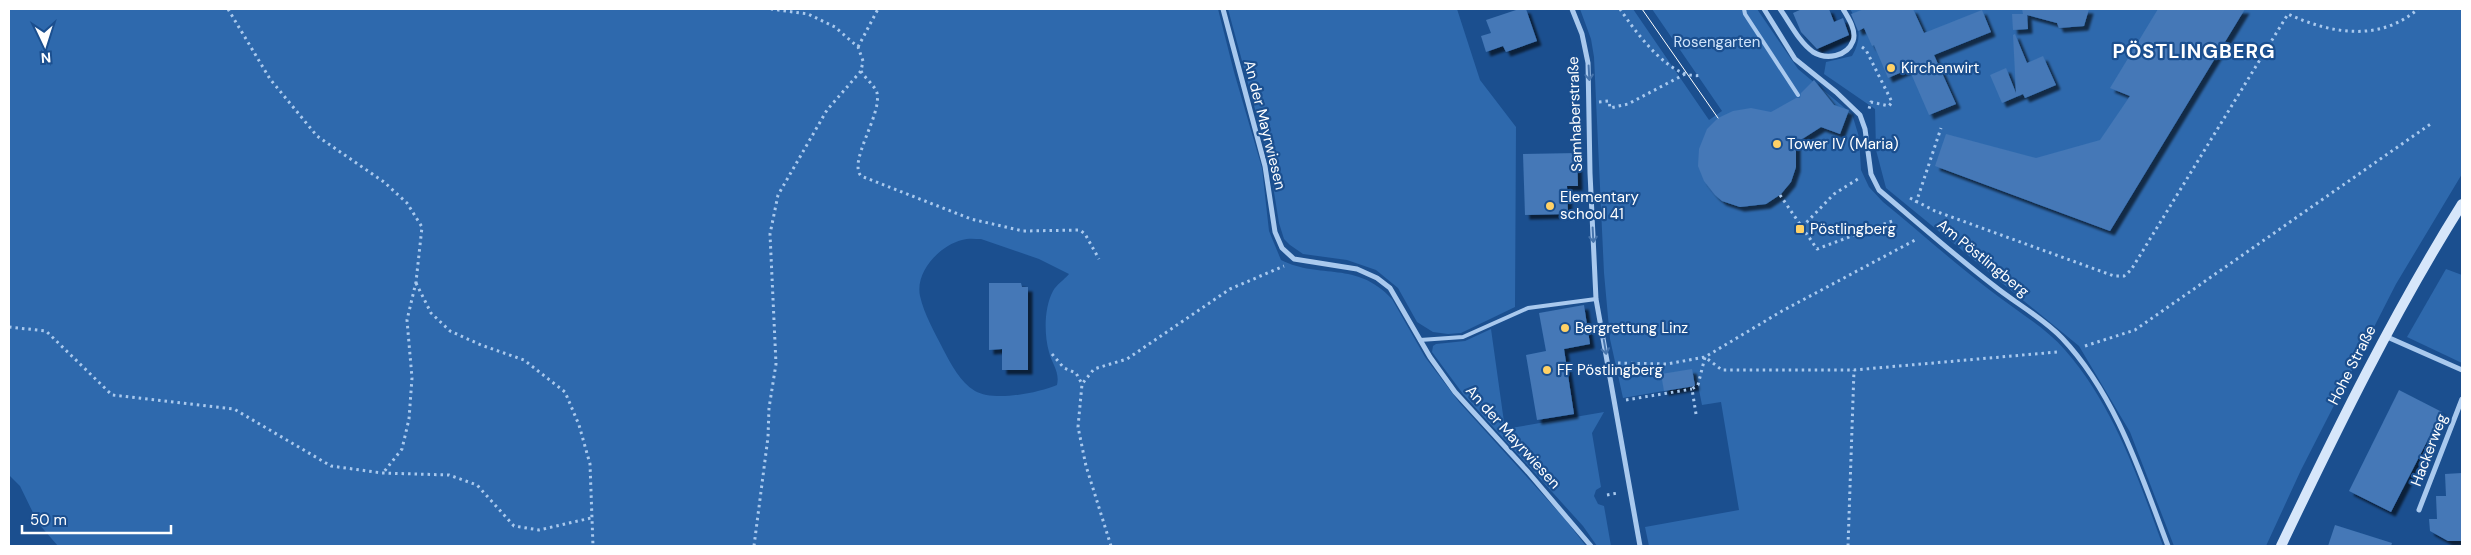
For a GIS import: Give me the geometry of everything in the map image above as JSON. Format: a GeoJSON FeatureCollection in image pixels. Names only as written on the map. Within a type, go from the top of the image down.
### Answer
{"type":"FeatureCollection","features":[{"type":"Feature","properties":{"kind":"main road","name":"Hohe Straße"},"geometry":{"type":"LineString","coordinates":[[2281,546],[2336,429],[2384,336],[2462,204]]}},
{"type":"Feature","properties":{"kind":"street","name":"An der Mayrwiesen"},"geometry":{"type":"LineString","coordinates":[[1224,9],[1266,166],[1275,232],[1282,248],[1294,259],[1344,266],[1377,278],[1395,294],[1434,364],[1455,392],[1528,472],[1591,546]]}},
{"type":"Feature","properties":{"kind":"street","name":"Samhaberstraße"},"geometry":{"type":"LineString","coordinates":[[1572,9],[1586,54],[1596,299],[1640,546]]}},
{"type":"Feature","properties":{"kind":"street","name":"Am Pöstlingberg"},"geometry":{"type":"LineString","coordinates":[[1764,9],[1795,59],[1836,92],[1860,115],[1865,129],[1870,174],[1879,190],[1993,286],[2042,320],[2062,337],[2073,350],[2098,388],[2124,434],[2168,546]]}},
{"type":"Feature","properties":{"kind":"street"},"geometry":{"type":"LineString","coordinates":[[1780,9],[1803,43],[1814,52],[1823,56],[1836,56],[1846,50],[1854,40],[1853,28],[1843,9]]}},
{"type":"Feature","properties":{"kind":"street"},"geometry":{"type":"LineString","coordinates":[[2384,336],[2462,370]]}},
{"type":"Feature","properties":{"kind":"street","name":"Hackerweg"},"geometry":{"type":"LineString","coordinates":[[2419,510],[2462,399]]}},
{"type":"Feature","properties":{"kind":"lane"},"geometry":{"type":"LineString","coordinates":[[1744,9],[1745,14],[1798,95]]}},
{"type":"Feature","properties":{"kind":"lane"},"geometry":{"type":"LineString","coordinates":[[1420,340],[1457,338],[1528,308],[1596,299]]}},
{"type":"Feature","properties":{"kind":"path"},"geometry":{"type":"LineString","coordinates":[[228,9],[270,79],[317,136],[384,182],[407,203],[422,227],[416,282],[408,320],[412,378],[409,419],[402,449],[382,473]]}},
{"type":"Feature","properties":{"kind":"path"},"geometry":{"type":"LineString","coordinates":[[754,546],[768,437],[768,408],[776,364],[770,234],[778,195],[827,110],[861,71],[862,54],[847,36],[825,22],[808,14],[771,9]]}},
{"type":"Feature","properties":{"kind":"path"},"geometry":{"type":"LineString","coordinates":[[782,11],[789,9]]}},
{"type":"Feature","properties":{"kind":"path"},"geometry":{"type":"LineString","coordinates":[[858,47],[878,9]]}},
{"type":"Feature","properties":{"kind":"path"},"geometry":{"type":"LineString","coordinates":[[1620,9],[1652,51],[1670,65],[1687,73],[1702,75]]}},
{"type":"Feature","properties":{"kind":"path"},"geometry":{"type":"LineString","coordinates":[[1908,197],[1916,202],[2114,276],[2124,276],[2131,270],[2288,14],[2308,24],[2357,33],[2376,31],[2396,25],[2418,9]]}},
{"type":"Feature","properties":{"kind":"path"},"geometry":{"type":"LineString","coordinates":[[1854,40],[1866,50],[1892,102],[1889,106],[1871,102]]}},
{"type":"Feature","properties":{"kind":"path"},"geometry":{"type":"LineString","coordinates":[[861,71],[875,88],[877,97],[876,110],[857,165],[861,176],[966,218],[1023,231],[1080,230],[1086,234],[1099,259]]}},
{"type":"Feature","properties":{"kind":"path"},"geometry":{"type":"LineString","coordinates":[[1589,102],[1609,101],[1610,108],[1622,106],[1687,73]]}},
{"type":"Feature","properties":{"kind":"path"},"geometry":{"type":"LineString","coordinates":[[1705,357],[1722,370],[1854,370],[2073,350],[2135,330],[2432,123]]}},
{"type":"Feature","properties":{"kind":"path"},"geometry":{"type":"LineString","coordinates":[[1916,202],[1941,128]]}},
{"type":"Feature","properties":{"kind":"path"},"geometry":{"type":"LineString","coordinates":[[1802,227],[1834,194],[1855,179],[1870,174]]}},
{"type":"Feature","properties":{"kind":"path"},"geometry":{"type":"LineString","coordinates":[[1780,195],[1817,249],[1909,215]]}},
{"type":"Feature","properties":{"kind":"path"},"geometry":{"type":"LineString","coordinates":[[1607,363],[1667,364],[1705,357],[1782,311],[1930,232]]}},
{"type":"Feature","properties":{"kind":"path"},"geometry":{"type":"LineString","coordinates":[[1082,384],[1094,370],[1127,359],[1230,289],[1276,270],[1294,259]]}},
{"type":"Feature","properties":{"kind":"path"},"geometry":{"type":"LineString","coordinates":[[416,282],[431,313],[450,330],[481,345],[524,360],[565,392],[579,425],[590,464],[593,546]]}},
{"type":"Feature","properties":{"kind":"path"},"geometry":{"type":"LineString","coordinates":[[9,327],[46,331],[112,395],[234,409],[331,466],[382,473],[449,475],[476,485],[514,526],[539,530],[591,518]]}},
{"type":"Feature","properties":{"kind":"path"},"geometry":{"type":"LineString","coordinates":[[1052,354],[1064,368],[1076,373],[1082,384],[1078,427],[1086,466],[1111,546]]}},
{"type":"Feature","properties":{"kind":"path"},"geometry":{"type":"LineString","coordinates":[[1614,402],[1692,389],[1698,385],[1705,357]]}},
{"type":"Feature","properties":{"kind":"path"},"geometry":{"type":"LineString","coordinates":[[1848,546],[1854,370]]}},
{"type":"Feature","properties":{"kind":"path"},"geometry":{"type":"LineString","coordinates":[[1692,389],[1696,414]]}},
{"type":"Feature","properties":{"kind":"green space"},"geometry":{"type":"Polygon","coordinates":[[[9,9],[1218,9],[1262,168],[1269,231],[1281,260],[1296,266],[1338,272],[1365,279],[1379,287],[1392,299],[1425,357],[1459,402],[1564,518],[1586,546],[58,546],[38,523],[20,486],[9,475],[9,9]],[[967,239],[953,243],[945,248],[937,254],[925,269],[919,287],[927,316],[956,372],[975,391],[993,396],[1004,396],[1039,391],[1057,385],[1057,372],[1047,345],[1046,313],[1053,291],[1069,274],[1039,259],[981,239],[967,239]]]}},
{"type":"Feature","properties":{"kind":"green space"},"geometry":{"type":"Polygon","coordinates":[[[1228,9],[1457,9],[1480,80],[1516,127],[1515,307],[1461,333],[1433,332],[1417,322],[1398,288],[1376,270],[1347,260],[1303,254],[1284,239],[1279,223],[1269,161],[1228,9]]]}},
{"type":"Feature","properties":{"kind":"green space","name":"Rosengarten"},"geometry":{"type":"Polygon","coordinates":[[[1580,9],[1633,9],[1709,120],[1722,111],[1652,9],[1757,9],[1798,69],[1852,114],[1859,137],[1861,170],[1869,187],[1883,202],[1964,269],[2048,334],[2065,350],[2082,372],[2111,419],[2123,444],[2163,546],[1649,546],[1645,527],[1739,510],[1721,402],[1702,405],[1698,385],[1623,398],[1610,339],[1604,273],[1594,57],[1591,39],[1580,9]]]}},
{"type":"Feature","properties":{"kind":"green space"},"geometry":{"type":"Polygon","coordinates":[[[1850,9],[2462,9],[2462,174],[2396,284],[2301,470],[2266,546],[2174,546],[2130,432],[2079,346],[1886,188],[1876,150],[1875,109],[1824,74],[1826,62],[1852,56],[1855,50],[1858,26],[1850,9]]]}},
{"type":"Feature","properties":{"kind":"green space"},"geometry":{"type":"Polygon","coordinates":[[[2446,269],[2462,275],[2462,363],[2407,337],[2446,269]]]}},
{"type":"Feature","properties":{"kind":"green space"},"geometry":{"type":"Polygon","coordinates":[[[1491,329],[1505,429],[1604,412],[1592,433],[1601,487],[1596,490],[1594,496],[1598,504],[1604,506],[1611,546],[1597,546],[1583,526],[1463,394],[1432,352],[1433,346],[1436,344],[1465,341],[1491,329]]]}},
{"type":"Feature","properties":{"kind":"building"},"geometry":{"type":"Polygon","coordinates":[[[1519,9],[1526,9],[1537,41],[1506,52],[1503,46],[1486,52],[1481,36],[1491,33],[1486,20],[1519,9]]]}},
{"type":"Feature","properties":{"kind":"building"},"geometry":{"type":"Polygon","coordinates":[[[1802,9],[1829,9],[1834,22],[1843,18],[1849,35],[1817,49],[1801,32],[1793,13],[1802,9]]]}},
{"type":"Feature","properties":{"kind":"building"},"geometry":{"type":"Polygon","coordinates":[[[1864,9],[1913,9],[1924,33],[1982,10],[1991,32],[1934,55],[1956,104],[1929,115],[1909,69],[1888,78],[1874,45],[1872,46],[1864,28],[1858,31],[1851,14],[1864,9]]]}},
{"type":"Feature","properties":{"kind":"building"},"geometry":{"type":"Polygon","coordinates":[[[2022,9],[2089,9],[2084,26],[2059,28],[2057,23],[2027,15],[2028,29],[2013,30],[2012,14],[2023,14],[2022,9]]]}},
{"type":"Feature","properties":{"kind":"building"},"geometry":{"type":"Polygon","coordinates":[[[2158,9],[2245,9],[2110,231],[1935,166],[1946,134],[2036,158],[2100,140],[2130,96],[2110,88],[2158,9]]]}},
{"type":"Feature","properties":{"kind":"building"},"geometry":{"type":"Polygon","coordinates":[[[2015,34],[2027,63],[2043,56],[2056,85],[2025,98],[2023,94],[2002,103],[1990,75],[2006,68],[2016,93],[2013,35],[2015,34]]]}},
{"type":"Feature","properties":{"kind":"building","name":"Tower IV (Maria)"},"geometry":{"type":"Polygon","coordinates":[[[1814,80],[1834,105],[1849,110],[1840,134],[1821,127],[1796,143],[1796,167],[1791,182],[1781,194],[1766,204],[1740,207],[1722,201],[1704,181],[1698,166],[1699,149],[1707,129],[1718,118],[1733,111],[1751,108],[1771,112],[1796,98],[1800,98],[1801,93],[1814,80]]]}},
{"type":"Feature","properties":{"kind":"building"},"geometry":{"type":"Polygon","coordinates":[[[1577,153],[1578,186],[1567,186],[1568,214],[1525,215],[1523,154],[1577,153]]]}},
{"type":"Feature","properties":{"kind":"building"},"geometry":{"type":"Polygon","coordinates":[[[989,283],[1021,283],[1022,287],[1028,287],[1028,370],[1002,370],[1002,349],[989,350],[989,283]]]}},
{"type":"Feature","properties":{"kind":"building"},"geometry":{"type":"Polygon","coordinates":[[[1584,305],[1590,344],[1564,349],[1574,414],[1537,420],[1526,355],[1546,351],[1539,313],[1584,305]]]}},
{"type":"Feature","properties":{"kind":"building"},"geometry":{"type":"Polygon","coordinates":[[[1692,369],[1695,386],[1664,391],[1661,374],[1692,369]]]}},
{"type":"Feature","properties":{"kind":"building"},"geometry":{"type":"Polygon","coordinates":[[[2399,390],[2442,412],[2391,512],[2349,491],[2399,390]]]}},
{"type":"Feature","properties":{"kind":"building"},"geometry":{"type":"Polygon","coordinates":[[[2462,473],[2462,541],[2448,541],[2430,531],[2429,519],[2437,519],[2436,496],[2446,496],[2445,474],[2462,473]]]}},
{"type":"Feature","properties":{"kind":"building"},"geometry":{"type":"Polygon","coordinates":[[[2335,525],[2392,543],[2391,546],[2328,546],[2335,525]]]}},
{"type":"Feature","properties":{"kind":"tram line"},"geometry":{"type":"LineString","coordinates":[[1642,9],[1718,118]]}},
{"type":"Feature","properties":{"kind":"place","name":"Kirchenwirt"},"geometry":{"type":"Point","coordinates":[1891,68]}},
{"type":"Feature","properties":{"kind":"place","name":"Tower IV (Maria)"},"geometry":{"type":"Point","coordinates":[1777,144]}},
{"type":"Feature","properties":{"kind":"place","name":"Elementary school 41"},"geometry":{"type":"Point","coordinates":[1550,206]}},
{"type":"Feature","properties":{"kind":"place","name":"Pöstlingberg"},"geometry":{"type":"Point","coordinates":[1800,229]}},
{"type":"Feature","properties":{"kind":"place","name":"Bergrettung Linz"},"geometry":{"type":"Point","coordinates":[1565,328]}},
{"type":"Feature","properties":{"kind":"place","name":"FF Pöstlingberg"},"geometry":{"type":"Point","coordinates":[1547,370]}},
{"type":"Feature","properties":{"kind":"district","name":"PÖSTLINGBERG"},"geometry":{"type":"Point","coordinates":[2194,51]}}]}
